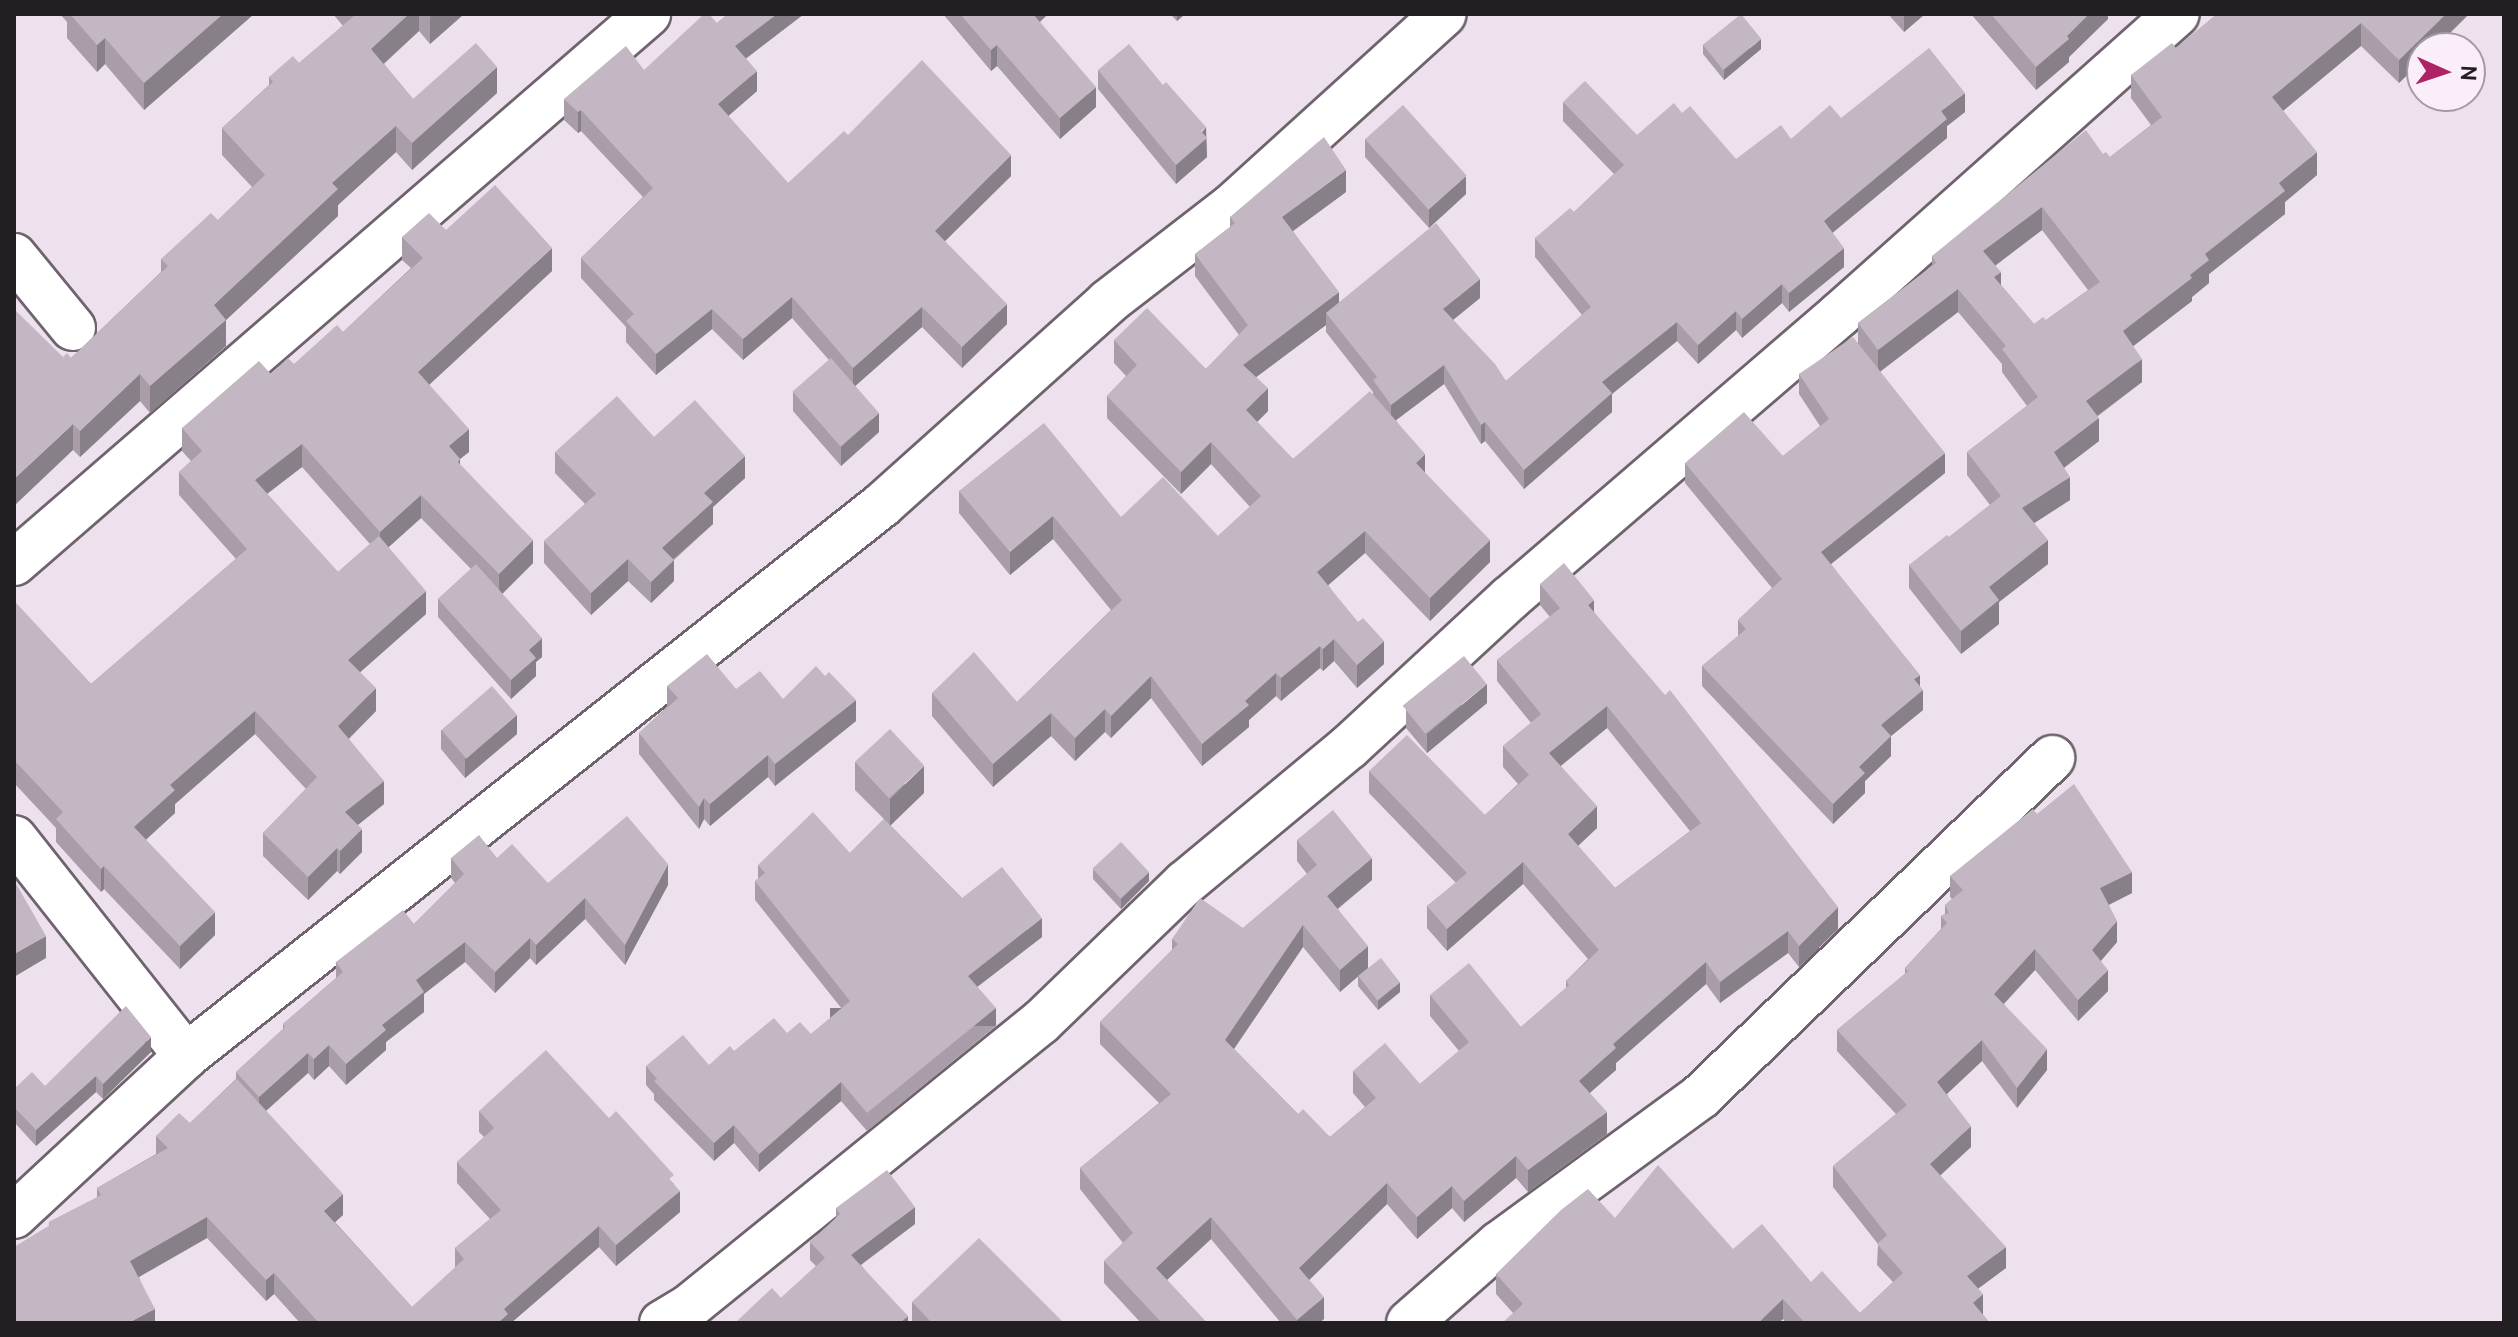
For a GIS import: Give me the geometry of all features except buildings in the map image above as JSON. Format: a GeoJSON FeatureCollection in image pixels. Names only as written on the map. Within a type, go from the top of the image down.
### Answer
{"type":"FeatureCollection","features":[{"type":"Feature","properties":{"kind":"street"},"geometry":{"type":"LineString","coordinates":[[14,563],[648,14]]}},
{"type":"Feature","properties":{"kind":"street"},"geometry":{"type":"LineString","coordinates":[[14,1216],[186,1056],[882,505],[1108,302],[1231,207],[1444,14]]}},
{"type":"Feature","properties":{"kind":"street"},"geometry":{"type":"LineString","coordinates":[[662,1323],[690,1306],[1041,1022],[1185,883],[1349,747],[1510,598],[1840,314],[2177,14]]}},
{"type":"Feature","properties":{"kind":"street"},"geometry":{"type":"LineString","coordinates":[[14,256],[73,328]]}},
{"type":"Feature","properties":{"kind":"street"},"geometry":{"type":"LineString","coordinates":[[1409,1323],[1499,1244],[1700,1097],[1872,934],[1963,839],[2052,758]]}},
{"type":"Feature","properties":{"kind":"street"},"geometry":{"type":"LineString","coordinates":[[14,838],[186,1056]]}}]}
